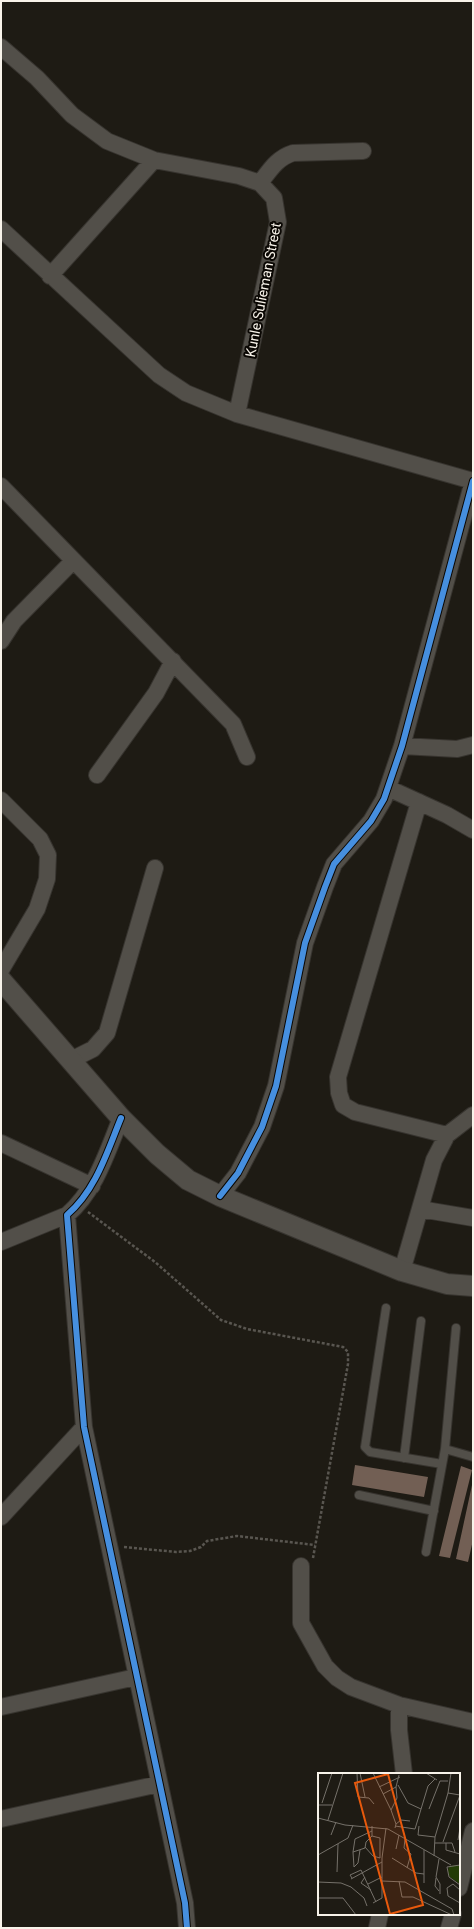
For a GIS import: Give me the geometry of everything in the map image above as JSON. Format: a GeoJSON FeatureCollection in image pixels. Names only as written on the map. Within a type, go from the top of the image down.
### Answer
{"type":"FeatureCollection","features":[{"type":"Feature","properties":{"kind":"street","name":"Kunle Sulieman Street"},"geometry":{"type":"LineString","coordinates":[[1,47],[37,78],[72,114],[108,141],[154,160],[239,176],[260,183],[274,198],[278,222],[237,414]]}},
{"type":"Feature","properties":{"kind":"street"},"geometry":{"type":"LineString","coordinates":[[260,183],[276,162],[293,153],[363,151]]}},
{"type":"Feature","properties":{"kind":"street"},"geometry":{"type":"LineString","coordinates":[[50,276],[154,160]]}},
{"type":"Feature","properties":{"kind":"street"},"geometry":{"type":"LineString","coordinates":[[1,229],[50,276],[159,375],[186,393],[237,414],[473,481],[467,531],[388,788],[384,799],[371,822],[334,864],[305,943],[276,1086],[262,1127],[238,1173],[220,1196]]}},
{"type":"Feature","properties":{"kind":"street"},"geometry":{"type":"LineString","coordinates":[[1,486],[73,561],[174,661],[233,724],[247,757]]}},
{"type":"Feature","properties":{"kind":"street"},"geometry":{"type":"LineString","coordinates":[[1,641],[14,621],[73,561]]}},
{"type":"Feature","properties":{"kind":"street"},"geometry":{"type":"LineString","coordinates":[[97,775],[156,693],[174,661]]}},
{"type":"Feature","properties":{"kind":"street"},"geometry":{"type":"LineString","coordinates":[[402,746],[457,750],[473,745]]}},
{"type":"Feature","properties":{"kind":"street"},"geometry":{"type":"LineString","coordinates":[[388,788],[447,815],[473,830]]}},
{"type":"Feature","properties":{"kind":"street"},"geometry":{"type":"LineString","coordinates":[[1,800],[40,839],[48,854],[47,879],[37,909],[1,970]]}},
{"type":"Feature","properties":{"kind":"street"},"geometry":{"type":"LineString","coordinates":[[419,802],[338,1077],[339,1094],[343,1105],[355,1112],[447,1135]]}},
{"type":"Feature","properties":{"kind":"street"},"geometry":{"type":"LineString","coordinates":[[71,1060],[93,1049],[107,1033],[155,868]]}},
{"type":"Feature","properties":{"kind":"street"},"geometry":{"type":"LineString","coordinates":[[1,980],[121,1118],[157,1154],[188,1180],[220,1196],[402,1271],[447,1284],[473,1286]]}},
{"type":"Feature","properties":{"kind":"street"},"geometry":{"type":"LineString","coordinates":[[402,1271],[434,1160],[447,1135],[473,1115]]}},
{"type":"Feature","properties":{"kind":"street"},"geometry":{"type":"LineString","coordinates":[[1,1242],[73,1210],[92,1186],[121,1118]]}},
{"type":"Feature","properties":{"kind":"street"},"geometry":{"type":"LineString","coordinates":[[1,1143],[92,1186]]}},
{"type":"Feature","properties":{"kind":"street"},"geometry":{"type":"LineString","coordinates":[[420,1209],[473,1218]]}},
{"type":"Feature","properties":{"kind":"street"},"geometry":{"type":"LineString","coordinates":[[73,1210],[84,1426],[185,1903],[187,1928]]}},
{"type":"Feature","properties":{"kind":"street"},"geometry":{"type":"LineString","coordinates":[[1,1517],[84,1426]]}},
{"type":"Feature","properties":{"kind":"street"},"geometry":{"type":"LineString","coordinates":[[307,1565],[301,1623],[325,1666],[337,1678],[351,1686],[399,1705],[473,1722]]}},
{"type":"Feature","properties":{"kind":"street"},"geometry":{"type":"LineString","coordinates":[[1,1707],[136,1677]]}},
{"type":"Feature","properties":{"kind":"street"},"geometry":{"type":"LineString","coordinates":[[399,1705],[399,1730],[404,1773]]}},
{"type":"Feature","properties":{"kind":"street"},"geometry":{"type":"LineString","coordinates":[[1,1819],[159,1784]]}},
{"type":"Feature","properties":{"kind":"street"},"geometry":{"type":"LineString","coordinates":[[460,1884],[473,1831]]}},
{"type":"Feature","properties":{"kind":"street"},"geometry":{"type":"LineString","coordinates":[[377,1928],[380,1915]]}},
{"type":"Feature","properties":{"kind":"street"},"geometry":{"type":"LineString","coordinates":[[449,1928],[453,1915]]}},
{"type":"Feature","properties":{"kind":"lane"},"geometry":{"type":"LineString","coordinates":[[386,1308],[365,1446],[370,1452],[442,1464]]}},
{"type":"Feature","properties":{"kind":"lane"},"geometry":{"type":"LineString","coordinates":[[404,1458],[421,1321]]}},
{"type":"Feature","properties":{"kind":"lane"},"geometry":{"type":"LineString","coordinates":[[426,1552],[445,1449],[456,1328]]}},
{"type":"Feature","properties":{"kind":"lane"},"geometry":{"type":"LineString","coordinates":[[445,1449],[473,1457]]}},
{"type":"Feature","properties":{"kind":"lane"},"geometry":{"type":"LineString","coordinates":[[359,1495],[434,1511]]}},
{"type":"Feature","properties":{"kind":"path"},"geometry":{"type":"LineString","coordinates":[[73,1210],[156,1262],[221,1320],[247,1329],[343,1346],[348,1352],[315,1545],[307,1565]]}},
{"type":"Feature","properties":{"kind":"path"},"geometry":{"type":"LineString","coordinates":[[109,1546],[176,1552],[190,1551],[201,1547],[207,1541],[237,1536],[315,1545]]}},
{"type":"Feature","properties":{"kind":"building"},"geometry":{"type":"Polygon","coordinates":[[[355,1465],[428,1477],[424,1497],[352,1485],[355,1465]]]}},
{"type":"Feature","properties":{"kind":"building"},"geometry":{"type":"Polygon","coordinates":[[[461,1466],[472,1470],[450,1558],[439,1556],[461,1466]]]}},
{"type":"Feature","properties":{"kind":"building"},"geometry":{"type":"Polygon","coordinates":[[[472,1485],[473,1540],[468,1562],[456,1559],[472,1485]]]}},
{"type":"Feature","properties":{"kind":"cycle path"},"geometry":{"type":"LineString","coordinates":[[220,1196],[238,1173],[262,1127],[276,1086],[305,943],[334,864],[371,821],[384,799],[402,746],[473,481]]}},
{"type":"Feature","properties":{"kind":"cycle path"},"geometry":{"type":"LineString","coordinates":[[121,1118],[100,1170],[86,1194],[67,1215],[84,1427],[185,1903],[187,1928]]}}]}
